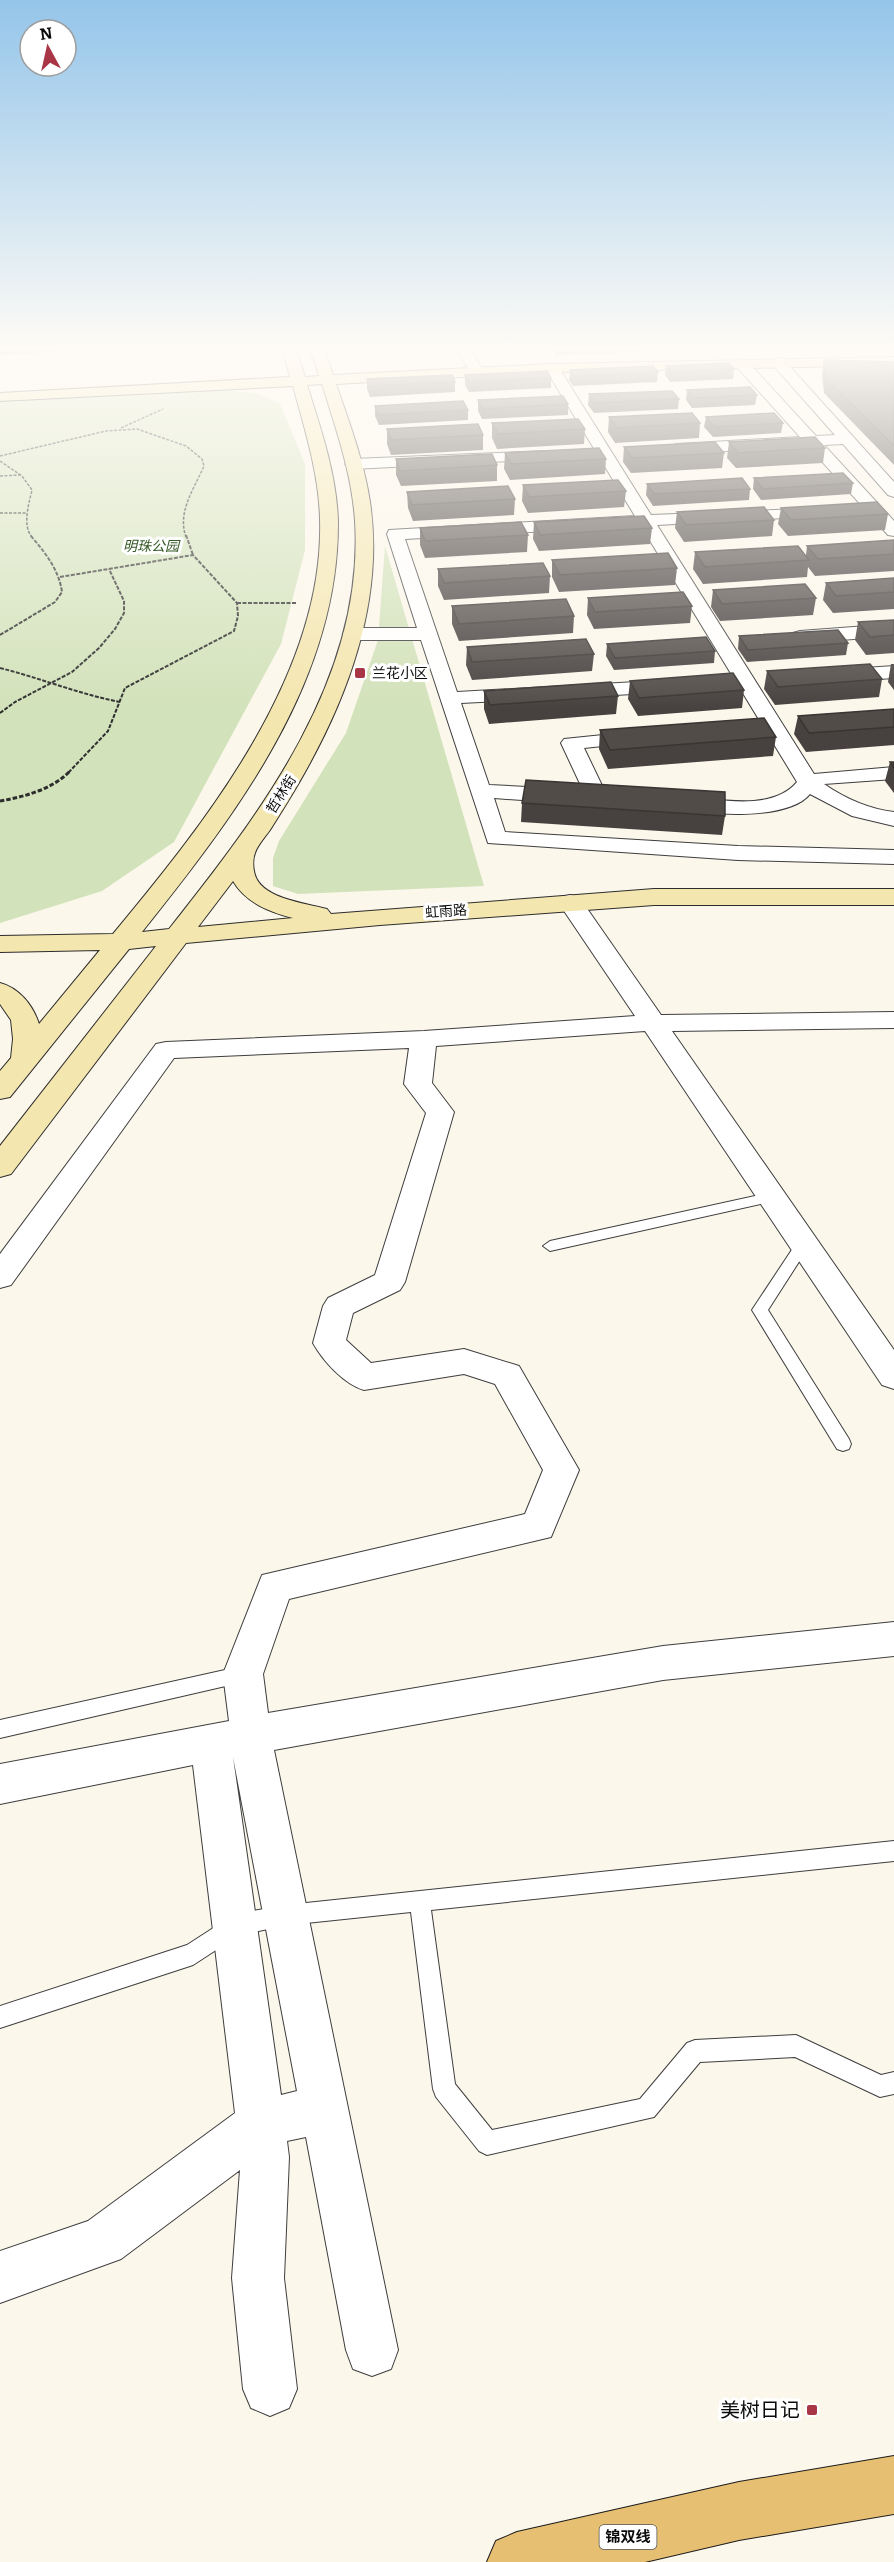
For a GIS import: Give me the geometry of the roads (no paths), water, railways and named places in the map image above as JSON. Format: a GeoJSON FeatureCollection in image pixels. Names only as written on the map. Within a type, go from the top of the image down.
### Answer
{"type":"FeatureCollection","features":[{"type":"Feature","properties":{"kind":"main road","name":"锦双线"},"geometry":{"type":"LineString","coordinates":[[517,2562],[739,2511],[894,2485]]}},
{"type":"Feature","properties":{"kind":"street"},"geometry":{"type":"LineString","coordinates":[[0,1090],[203,839],[262,748],[295,679],[321,604],[328,558],[329,522],[322,471]]}},
{"type":"Feature","properties":{"kind":"street","name":"哲林街"},"geometry":{"type":"LineString","coordinates":[[0,1167],[243,851],[277,802],[306,752],[331,701],[352,634],[365,558],[364,522],[354,471]]}},
{"type":"Feature","properties":{"kind":"street"},"geometry":{"type":"LineString","coordinates":[[615,471],[808,782],[820,794],[891,821]]}},
{"type":"Feature","properties":{"kind":"street"},"geometry":{"type":"LineString","coordinates":[[838,471],[894,531]]}},
{"type":"Feature","properties":{"kind":"street"},"geometry":{"type":"LineString","coordinates":[[875,471],[894,492]]}},
{"type":"Feature","properties":{"kind":"street"},"geometry":{"type":"LineString","coordinates":[[874,509],[395,534],[496,838],[738,853],[894,857]]}},
{"type":"Feature","properties":{"kind":"street"},"geometry":{"type":"LineString","coordinates":[[779,638],[894,630]]}},
{"type":"Feature","properties":{"kind":"street"},"geometry":{"type":"LineString","coordinates":[[352,634],[429,634]]}},
{"type":"Feature","properties":{"kind":"street"},"geometry":{"type":"LineString","coordinates":[[721,642],[744,641]]}},
{"type":"Feature","properties":{"kind":"street"},"geometry":{"type":"LineString","coordinates":[[814,678],[894,672]]}},
{"type":"Feature","properties":{"kind":"street"},"geometry":{"type":"LineString","coordinates":[[722,683],[768,681]]}},
{"type":"Feature","properties":{"kind":"street"},"geometry":{"type":"LineString","coordinates":[[451,698],[687,685]]}},
{"type":"Feature","properties":{"kind":"street"},"geometry":{"type":"LineString","coordinates":[[749,728],[795,724]]}},
{"type":"Feature","properties":{"kind":"street"},"geometry":{"type":"LineString","coordinates":[[597,798],[571,743],[666,735]]}},
{"type":"Feature","properties":{"kind":"street"},"geometry":{"type":"LineString","coordinates":[[738,853],[746,841],[752,821],[803,792],[808,782],[824,778],[894,773]]}},
{"type":"Feature","properties":{"kind":"street"},"geometry":{"type":"LineString","coordinates":[[482,791],[621,799]]}},
{"type":"Feature","properties":{"kind":"street"},"geometry":{"type":"LineString","coordinates":[[668,802],[751,807],[817,797],[832,799]]}},
{"type":"Feature","properties":{"kind":"street"},"geometry":{"type":"LineString","coordinates":[[243,851],[240,865],[243,876],[260,895],[297,913],[380,916]]}},
{"type":"Feature","properties":{"kind":"street","name":"虹雨路"},"geometry":{"type":"LineString","coordinates":[[0,944],[120,942],[177,938],[380,916],[654,897],[894,897]]}},
{"type":"Feature","properties":{"kind":"street"},"geometry":{"type":"LineString","coordinates":[[570,902],[894,1376]]}},
{"type":"Feature","properties":{"kind":"street"},"geometry":{"type":"LineString","coordinates":[[0,992],[14,1000],[22,1015],[27,1030],[28,1045],[25,1059]]}},
{"type":"Feature","properties":{"kind":"street"},"geometry":{"type":"LineString","coordinates":[[0,1277],[166,1050],[424,1039],[651,1023],[894,1020]]}},
{"type":"Feature","properties":{"kind":"street"},"geometry":{"type":"LineString","coordinates":[[270,2389],[258,2278],[265,2157],[235,1925],[231,1739],[243,1674],[275,1586],[538,1526],[561,1470],[507,1375],[464,1361],[364,1377],[328,1343],[339,1306],[389,1282],[440,1112],[418,1084],[424,1039]]}},
{"type":"Feature","properties":{"kind":"street"},"geometry":{"type":"LineString","coordinates":[[0,1784],[231,1739],[663,1663],[894,1639]]}},
{"type":"Feature","properties":{"kind":"street"},"geometry":{"type":"LineString","coordinates":[[231,1739],[287,1916],[372,2350]]}},
{"type":"Feature","properties":{"kind":"street"},"geometry":{"type":"LineString","coordinates":[[0,2277],[103,2241],[261,2124],[325,2108]]}},
{"type":"Feature","properties":{"kind":"lane"},"geometry":{"type":"LineString","coordinates":[[550,1246],[773,1197]]}},
{"type":"Feature","properties":{"kind":"lane"},"geometry":{"type":"LineString","coordinates":[[804,1243],[760,1310],[843,1444]]}},
{"type":"Feature","properties":{"kind":"lane"},"geometry":{"type":"LineString","coordinates":[[0,1729],[243,1674]]}},
{"type":"Feature","properties":{"kind":"lane"},"geometry":{"type":"LineString","coordinates":[[0,2017],[193,1954],[235,1925],[287,1916],[894,1851]]}},
{"type":"Feature","properties":{"kind":"lane"},"geometry":{"type":"LineString","coordinates":[[420,1902],[444,2089],[486,2144],[646,2109],[695,2051],[796,2046],[880,2086],[894,2083]]}},
{"type":"Feature","properties":{"kind":"place","name":"兰花小区"},"geometry":{"type":"Point","coordinates":[360,673]}},
{"type":"Feature","properties":{"kind":"place","name":"美树日记"},"geometry":{"type":"Point","coordinates":[812,2410]}},
{"type":"Feature","properties":{"kind":"park label","name":"明珠公园"},"geometry":{"type":"Point","coordinates":[151,546]}}]}
